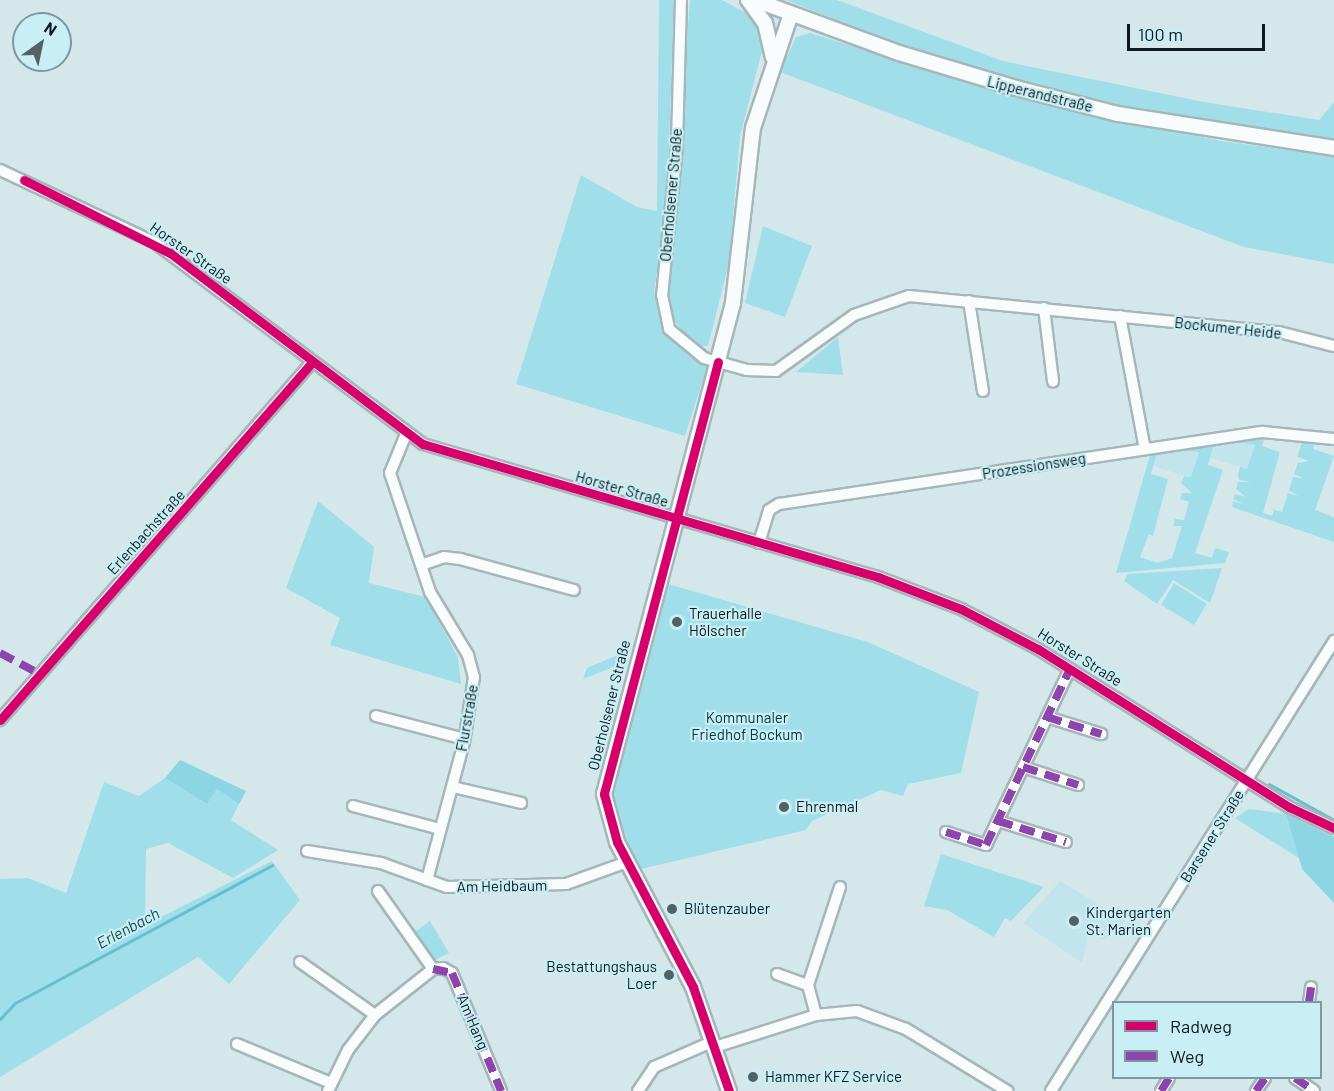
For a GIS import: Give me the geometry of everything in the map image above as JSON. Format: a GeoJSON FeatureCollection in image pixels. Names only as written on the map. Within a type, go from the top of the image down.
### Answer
{"type":"FeatureCollection","features":[{"type":"Feature","properties":{"kind":"main road"},"geometry":{"type":"LineString","coordinates":[[748,0],[765,23],[773,59]]}},
{"type":"Feature","properties":{"kind":"main road","name":"Lipperandstraße"},"geometry":{"type":"LineString","coordinates":[[755,0],[962,73],[1118,114],[1334,148]]}},
{"type":"Feature","properties":{"kind":"main road","name":"Oberholsener Straße"},"geometry":{"type":"LineString","coordinates":[[729,1091],[715,1044],[693,987],[609,823],[605,786],[674,519],[718,362],[740,267],[753,128],[773,59],[791,14]]}},
{"type":"Feature","properties":{"kind":"street","name":"Oberholsener Straße"},"geometry":{"type":"LineString","coordinates":[[681,0],[677,146],[662,295],[669,328],[692,352],[718,362]]}},
{"type":"Feature","properties":{"kind":"street","name":"Horster Straße"},"geometry":{"type":"LineString","coordinates":[[0,170],[154,242],[406,434],[443,452],[759,543],[926,594],[1070,669],[1248,780],[1334,828]]}},
{"type":"Feature","properties":{"kind":"street","name":"Bockumer Heide"},"geometry":{"type":"LineString","coordinates":[[718,362],[770,372],[878,305],[909,296],[1279,332],[1334,346]]}},
{"type":"Feature","properties":{"kind":"street"},"geometry":{"type":"LineString","coordinates":[[969,301],[983,391]]}},
{"type":"Feature","properties":{"kind":"street"},"geometry":{"type":"LineString","coordinates":[[1044,308],[1053,381]]}},
{"type":"Feature","properties":{"kind":"street"},"geometry":{"type":"LineString","coordinates":[[1120,316],[1145,449]]}},
{"type":"Feature","properties":{"kind":"street","name":"Erlenbachstraße"},"geometry":{"type":"LineString","coordinates":[[0,720],[312,362]]}},
{"type":"Feature","properties":{"kind":"street","name":"Prozessionsweg"},"geometry":{"type":"LineString","coordinates":[[759,543],[769,510],[779,504],[1270,432],[1334,439]]}},
{"type":"Feature","properties":{"kind":"street","name":"Flurstraße"},"geometry":{"type":"LineString","coordinates":[[406,434],[390,472],[430,592],[468,656],[474,677],[464,739],[453,787],[427,880]]}},
{"type":"Feature","properties":{"kind":"street"},"geometry":{"type":"LineString","coordinates":[[421,564],[444,557],[460,559],[574,590]]}},
{"type":"Feature","properties":{"kind":"street","name":"Barsener Straße"},"geometry":{"type":"LineString","coordinates":[[1051,1091],[1334,641]]}},
{"type":"Feature","properties":{"kind":"street"},"geometry":{"type":"LineString","coordinates":[[946,832],[986,845],[1070,669]]}},
{"type":"Feature","properties":{"kind":"street"},"geometry":{"type":"LineString","coordinates":[[376,716],[464,739]]}},
{"type":"Feature","properties":{"kind":"street"},"geometry":{"type":"LineString","coordinates":[[1047,717],[1101,734]]}},
{"type":"Feature","properties":{"kind":"street"},"geometry":{"type":"LineString","coordinates":[[1023,767],[1078,784]]}},
{"type":"Feature","properties":{"kind":"street"},"geometry":{"type":"LineString","coordinates":[[453,787],[521,803]]}},
{"type":"Feature","properties":{"kind":"street"},"geometry":{"type":"LineString","coordinates":[[352,806],[440,829]]}},
{"type":"Feature","properties":{"kind":"street"},"geometry":{"type":"LineString","coordinates":[[998,820],[1066,842]]}},
{"type":"Feature","properties":{"kind":"street","name":"Am Heidbaum"},"geometry":{"type":"LineString","coordinates":[[307,851],[381,862],[447,887],[536,888],[574,882],[627,862]]}},
{"type":"Feature","properties":{"kind":"street"},"geometry":{"type":"LineString","coordinates":[[816,1015],[808,985],[840,887]]}},
{"type":"Feature","properties":{"kind":"street","name":"Am Hang"},"geometry":{"type":"LineString","coordinates":[[378,891],[433,969],[452,973],[501,1091]]}},
{"type":"Feature","properties":{"kind":"street"},"geometry":{"type":"LineString","coordinates":[[300,962],[375,1015]]}},
{"type":"Feature","properties":{"kind":"street"},"geometry":{"type":"LineString","coordinates":[[237,1044],[329,1087],[375,1015],[433,969]]}},
{"type":"Feature","properties":{"kind":"street"},"geometry":{"type":"LineString","coordinates":[[777,974],[808,985]]}},
{"type":"Feature","properties":{"kind":"street"},"geometry":{"type":"LineString","coordinates":[[1309,1001],[1311,987]]}},
{"type":"Feature","properties":{"kind":"street"},"geometry":{"type":"LineString","coordinates":[[638,1091],[654,1067],[715,1044],[816,1015],[856,1011],[884,1018],[1007,1091]]}},
{"type":"Feature","properties":{"kind":"street"},"geometry":{"type":"LineString","coordinates":[[1298,1079],[1314,1091]]}},
{"type":"Feature","properties":{"kind":"shaded area"},"geometry":{"type":"Polygon","coordinates":[[[1246,442],[1255,445],[1247,469],[1210,458],[1213,447],[1246,442]]]}},
{"type":"Feature","properties":{"kind":"shaded area"},"geometry":{"type":"Polygon","coordinates":[[[1179,450],[1199,451],[1191,478],[1153,466],[1155,456],[1179,450]]]}},
{"type":"Feature","properties":{"kind":"shaded area"},"geometry":{"type":"Polygon","coordinates":[[[180,760],[246,791],[239,804],[217,789],[207,804],[165,778],[180,760]]]}},
{"type":"Feature","properties":{"kind":"shaded area"},"geometry":{"type":"Polygon","coordinates":[[[1286,814],[1334,837],[1334,903],[1302,869],[1286,814]]]}},
{"type":"Feature","properties":{"kind":"shaded area","name":"Kindergarten St. Marien"},"geometry":{"type":"Polygon","coordinates":[[[1060,881],[1125,920],[1118,931],[1102,940],[1089,933],[1082,963],[1023,923],[1060,881]]]}},
{"type":"Feature","properties":{"kind":"green space"},"geometry":{"type":"Polygon","coordinates":[[[659,0],[674,0],[667,210],[654,291],[665,332],[707,367],[685,436],[516,384],[581,175],[637,207],[657,211],[659,0]]]}},
{"type":"Feature","properties":{"kind":"green space"},"geometry":{"type":"Polygon","coordinates":[[[690,0],[722,0],[750,15],[765,40],[740,136],[729,263],[708,346],[697,346],[685,335],[667,310],[690,0]]]}},
{"type":"Feature","properties":{"kind":"green space"},"geometry":{"type":"Polygon","coordinates":[[[786,0],[837,0],[1003,61],[1204,102],[1319,120],[1334,102],[1334,142],[1169,117],[1025,83],[927,55],[786,0]]]}},
{"type":"Feature","properties":{"kind":"green space"},"geometry":{"type":"Polygon","coordinates":[[[810,33],[1011,95],[1221,141],[1334,156],[1334,264],[1244,247],[780,72],[796,37],[810,33]]]}},
{"type":"Feature","properties":{"kind":"green space"},"geometry":{"type":"Polygon","coordinates":[[[763,226],[812,246],[785,317],[745,303],[763,226]]]}},
{"type":"Feature","properties":{"kind":"green space"},"geometry":{"type":"Polygon","coordinates":[[[838,337],[843,375],[796,372],[838,337]]]}},
{"type":"Feature","properties":{"kind":"green space"},"geometry":{"type":"Polygon","coordinates":[[[1264,439],[1262,446],[1280,452],[1263,513],[1272,516],[1274,510],[1282,512],[1288,493],[1298,496],[1289,490],[1293,477],[1303,478],[1294,474],[1298,463],[1309,461],[1297,457],[1303,439],[1315,441],[1313,449],[1334,456],[1315,510],[1334,517],[1334,542],[1232,507],[1233,501],[1244,504],[1233,499],[1235,494],[1246,497],[1236,489],[1238,482],[1251,482],[1239,480],[1238,475],[1240,467],[1247,469],[1255,445],[1237,442],[1264,439]]]}},
{"type":"Feature","properties":{"kind":"green space"},"geometry":{"type":"Polygon","coordinates":[[[1229,443],[1213,447],[1208,465],[1223,470],[1195,553],[1212,558],[1215,548],[1229,552],[1225,563],[1116,573],[1150,455],[1173,451],[1156,456],[1151,474],[1168,479],[1153,536],[1149,534],[1140,557],[1158,563],[1172,558],[1182,526],[1173,526],[1175,519],[1184,520],[1189,502],[1180,499],[1182,493],[1192,493],[1181,483],[1184,476],[1191,477],[1199,452],[1179,450],[1229,443]]]}},
{"type":"Feature","properties":{"kind":"green space"},"geometry":{"type":"Polygon","coordinates":[[[318,501],[374,547],[369,583],[425,597],[458,657],[461,684],[330,645],[340,618],[286,588],[318,501]]]}},
{"type":"Feature","properties":{"kind":"green space"},"geometry":{"type":"Polygon","coordinates":[[[1222,568],[1210,603],[1173,580],[1157,604],[1124,581],[1128,574],[1222,568]]]}},
{"type":"Feature","properties":{"kind":"green space"},"geometry":{"type":"Polygon","coordinates":[[[1174,583],[1207,604],[1194,625],[1161,605],[1174,583]]]}},
{"type":"Feature","properties":{"kind":"green space","name":"Kommunaler Friedhof Bockum"},"geometry":{"type":"Polygon","coordinates":[[[668,584],[868,642],[979,692],[961,773],[908,784],[903,796],[881,790],[812,821],[806,830],[641,869],[619,826],[613,793],[668,584]]]}},
{"type":"Feature","properties":{"kind":"green space"},"geometry":{"type":"Polygon","coordinates":[[[627,651],[624,663],[583,679],[587,668],[627,651]]]}},
{"type":"Feature","properties":{"kind":"green space"},"geometry":{"type":"Polygon","coordinates":[[[165,778],[207,804],[217,789],[239,804],[231,820],[278,850],[233,878],[168,843],[146,849],[145,925],[272,861],[300,900],[229,984],[198,957],[0,1077],[0,879],[28,878],[66,893],[104,782],[139,796],[165,778]]]}},
{"type":"Feature","properties":{"kind":"green space"},"geometry":{"type":"Polygon","coordinates":[[[1249,809],[1286,814],[1299,858],[1235,818],[1249,809]]]}},
{"type":"Feature","properties":{"kind":"green space"},"geometry":{"type":"Polygon","coordinates":[[[941,854],[1044,887],[1011,921],[1005,918],[994,937],[947,910],[924,906],[941,854]]]}},
{"type":"Feature","properties":{"kind":"green space"},"geometry":{"type":"Polygon","coordinates":[[[430,921],[449,953],[435,960],[412,934],[430,921]]]}},
{"type":"Feature","properties":{"kind":"waterway"},"geometry":{"type":"LineString","coordinates":[[1269,784],[1334,820]]}},
{"type":"Feature","properties":{"kind":"waterway","name":"Erlenbach"},"geometry":{"type":"LineString","coordinates":[[0,1019],[15,1003],[272,865]]}},
{"type":"Feature","properties":{"kind":"marked path"},"geometry":{"type":"LineString","coordinates":[[0,653],[40,674]]}},
{"type":"Feature","properties":{"kind":"marked path"},"geometry":{"type":"LineString","coordinates":[[946,832],[986,845],[1070,669]]}},
{"type":"Feature","properties":{"kind":"marked path"},"geometry":{"type":"LineString","coordinates":[[1047,717],[1101,734]]}},
{"type":"Feature","properties":{"kind":"marked path"},"geometry":{"type":"LineString","coordinates":[[1023,767],[1078,785]]}},
{"type":"Feature","properties":{"kind":"marked path"},"geometry":{"type":"LineString","coordinates":[[998,821],[1066,842]]}},
{"type":"Feature","properties":{"kind":"marked path"},"geometry":{"type":"LineString","coordinates":[[433,969],[452,973],[501,1091]]}},
{"type":"Feature","properties":{"kind":"marked path"},"geometry":{"type":"LineString","coordinates":[[1309,1001],[1311,987]]}},
{"type":"Feature","properties":{"kind":"marked path"},"geometry":{"type":"LineString","coordinates":[[1161,1091],[1168,1079]]}},
{"type":"Feature","properties":{"kind":"marked path"},"geometry":{"type":"LineString","coordinates":[[1256,1091],[1264,1079]]}},
{"type":"Feature","properties":{"kind":"marked path"},"geometry":{"type":"LineString","coordinates":[[1296,1079],[1314,1091]]}},
{"type":"Feature","properties":{"kind":"cycle path"},"geometry":{"type":"LineString","coordinates":[[24,180],[170,253],[423,444],[878,577],[961,609],[1038,649],[1289,807],[1334,828]]}},
{"type":"Feature","properties":{"kind":"cycle path"},"geometry":{"type":"LineString","coordinates":[[0,720],[312,362]]}},
{"type":"Feature","properties":{"kind":"cycle path"},"geometry":{"type":"LineString","coordinates":[[718,362],[604,794],[617,842],[693,987],[729,1091]]}},
{"type":"Feature","properties":{"kind":"place","name":"Trauerhalle Hölscher"},"geometry":{"type":"Point","coordinates":[677,622]}},
{"type":"Feature","properties":{"kind":"place","name":"Ehrenmal"},"geometry":{"type":"Point","coordinates":[784,807]}},
{"type":"Feature","properties":{"kind":"place","name":"Blütenzauber"},"geometry":{"type":"Point","coordinates":[672,909]}},
{"type":"Feature","properties":{"kind":"place","name":"Kindergarten St. Marien"},"geometry":{"type":"Point","coordinates":[1074,921]}},
{"type":"Feature","properties":{"kind":"place","name":"Bestattungshaus Loer"},"geometry":{"type":"Point","coordinates":[669,975]}},
{"type":"Feature","properties":{"kind":"place","name":"Hammer KFZ Service"},"geometry":{"type":"Point","coordinates":[753,1077]}}]}
